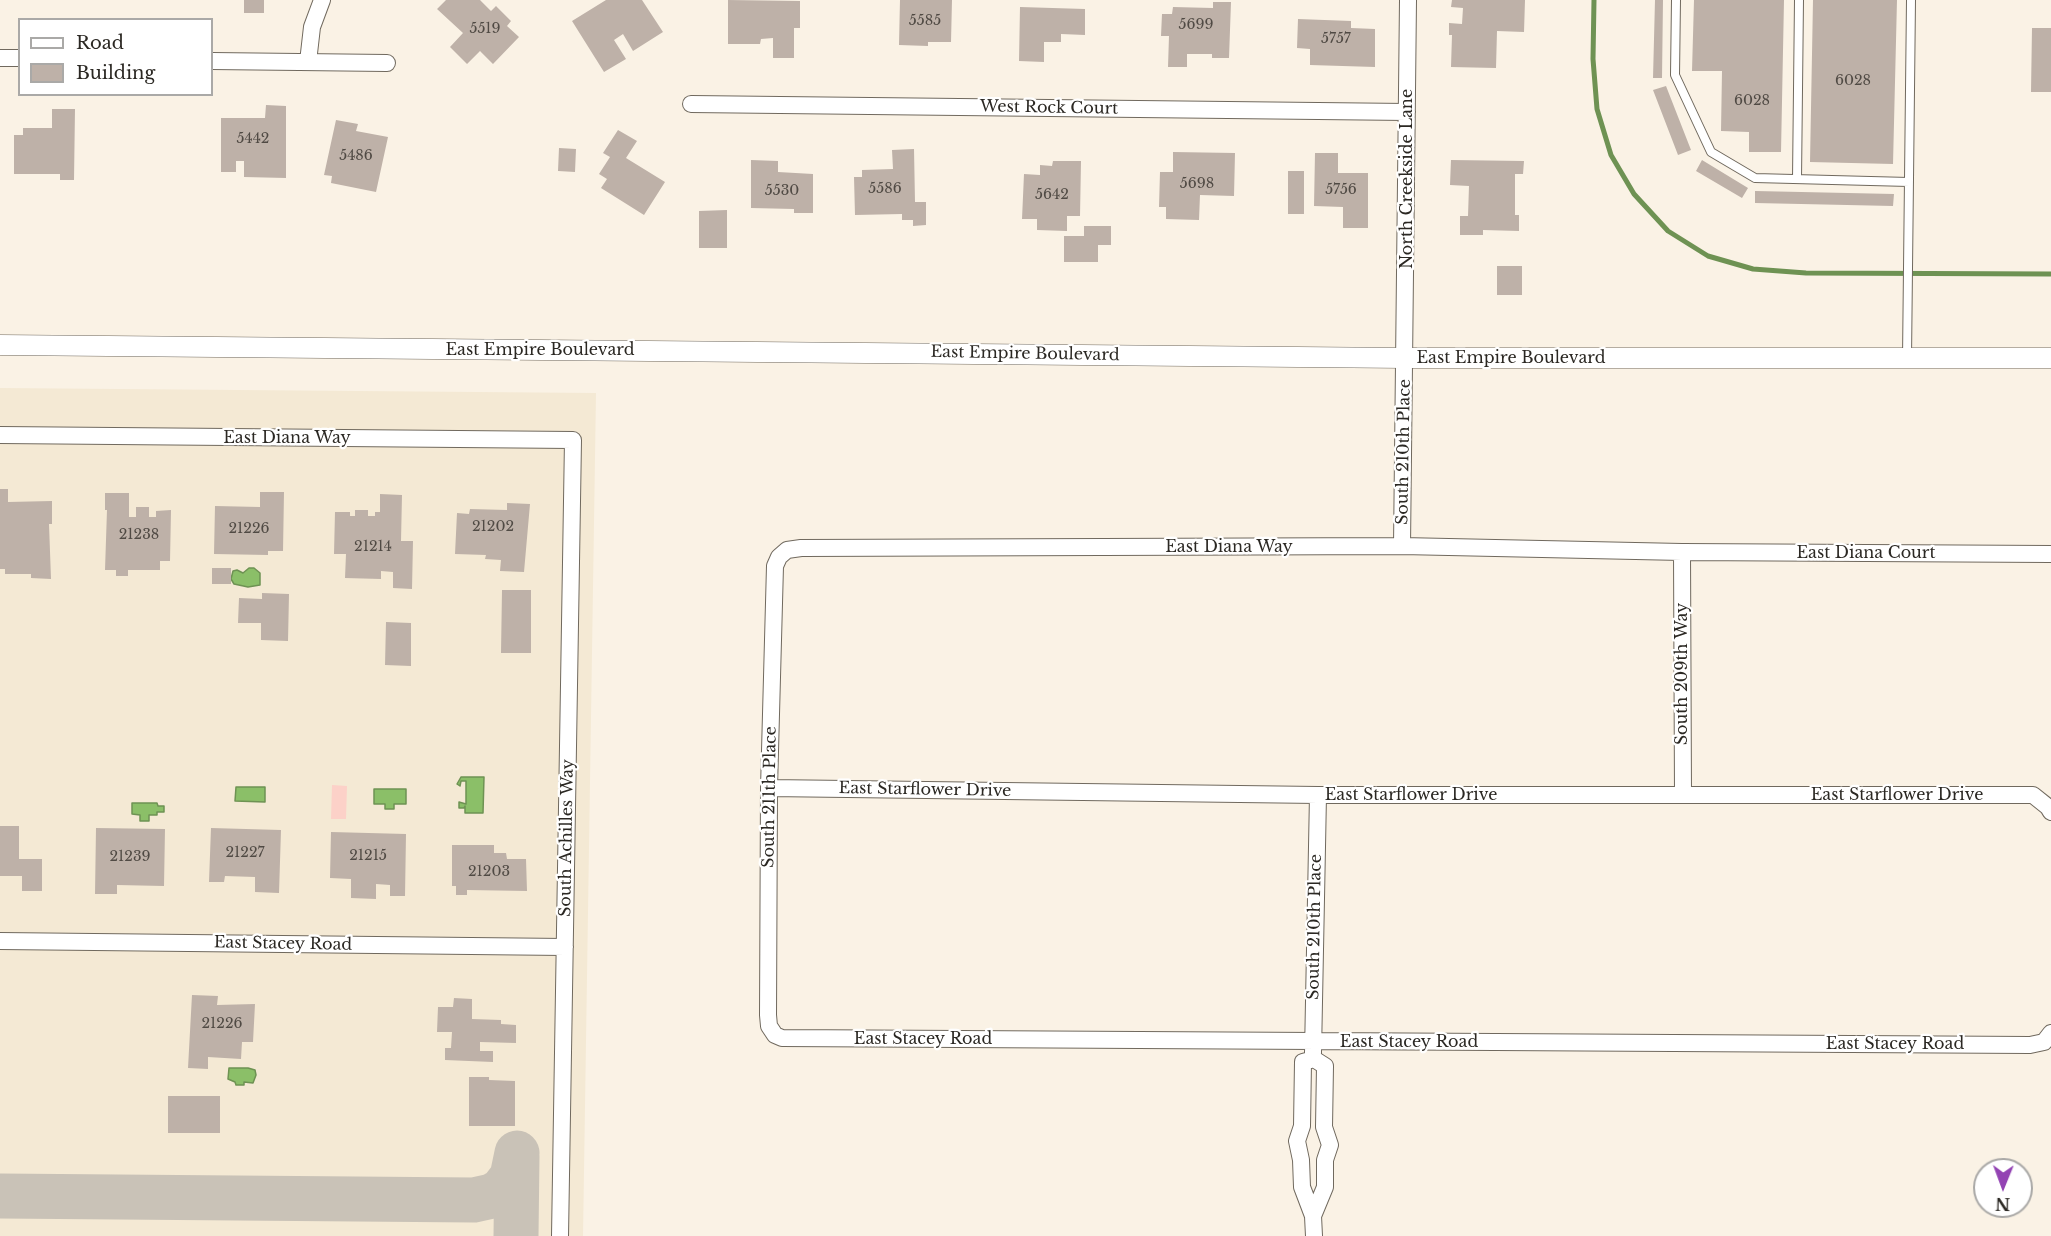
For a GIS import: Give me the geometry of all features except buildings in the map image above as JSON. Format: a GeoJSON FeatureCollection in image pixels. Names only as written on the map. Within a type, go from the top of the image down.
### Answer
{"type":"FeatureCollection","features":[{"type":"Feature","properties":{"kind":"street"},"geometry":{"type":"LineString","coordinates":[[308,62],[312,27],[322,0]]}},
{"type":"Feature","properties":{"kind":"street","name":"North Creekside Lane"},"geometry":{"type":"LineString","coordinates":[[1406,358],[1408,0]]}},
{"type":"Feature","properties":{"kind":"street"},"geometry":{"type":"LineString","coordinates":[[0,58],[18,58]]}},
{"type":"Feature","properties":{"kind":"street"},"geometry":{"type":"LineString","coordinates":[[213,61],[387,63]]}},
{"type":"Feature","properties":{"kind":"street","name":"West Rock Court"},"geometry":{"type":"LineString","coordinates":[[691,104],[1407,112]]}},
{"type":"Feature","properties":{"kind":"street","name":"East Empire Boulevard"},"geometry":{"type":"LineString","coordinates":[[0,345],[1406,358],[2051,358]]}},
{"type":"Feature","properties":{"kind":"street","name":"South 210th Place"},"geometry":{"type":"LineString","coordinates":[[1402,546],[1406,358]]}},
{"type":"Feature","properties":{"kind":"street","name":"East Diana Way"},"geometry":{"type":"LineString","coordinates":[[0,435],[573,440]]}},
{"type":"Feature","properties":{"kind":"street","name":"South Achilles Way"},"geometry":{"type":"LineString","coordinates":[[560,1236],[573,440]]}},
{"type":"Feature","properties":{"kind":"street","name":"East Diana Way"},"geometry":{"type":"LineString","coordinates":[[778,557],[788,550],[801,548],[1402,546],[1682,552]]}},
{"type":"Feature","properties":{"kind":"street","name":"East Diana Court"},"geometry":{"type":"LineString","coordinates":[[1682,552],[2051,554]]}},
{"type":"Feature","properties":{"kind":"street","name":"South 209th Way"},"geometry":{"type":"LineString","coordinates":[[1682,552],[1683,795]]}},
{"type":"Feature","properties":{"kind":"street","name":"South 211th Place"},"geometry":{"type":"LineString","coordinates":[[775,1035],[769,1026],[768,1015],[769,788],[775,566],[778,557]]}},
{"type":"Feature","properties":{"kind":"street","name":"East Starflower Drive"},"geometry":{"type":"LineString","coordinates":[[769,788],[1318,795],[2033,795],[2050,809]]}},
{"type":"Feature","properties":{"kind":"street","name":"South 210th Place"},"geometry":{"type":"LineString","coordinates":[[1312,1060],[1318,795]]}},
{"type":"Feature","properties":{"kind":"street","name":"East Stacey Road"},"geometry":{"type":"LineString","coordinates":[[0,941],[565,947]]}},
{"type":"Feature","properties":{"kind":"street","name":"East Stacey Road"},"geometry":{"type":"LineString","coordinates":[[775,1035],[782,1038],[2018,1045],[2048,1038]]}},
{"type":"Feature","properties":{"kind":"street","name":"South 210th Place"},"geometry":{"type":"LineString","coordinates":[[1312,1216],[1325,1187],[1325,1160],[1330,1145],[1324,1126],[1325,1066],[1312,1060],[1303,1062],[1302,1126],[1297,1140],[1301,1160],[1302,1187],[1312,1216],[1314,1236]]}},
{"type":"Feature","properties":{"kind":"street"},"geometry":{"type":"LineString","coordinates":[[1302,1126],[1324,1126]]}},
{"type":"Feature","properties":{"kind":"lane"},"geometry":{"type":"LineString","coordinates":[[1676,0],[1675,75],[1711,152],[1755,178],[1909,182]]}},
{"type":"Feature","properties":{"kind":"lane"},"geometry":{"type":"LineString","coordinates":[[1797,180],[1799,0]]}},
{"type":"Feature","properties":{"kind":"lane"},"geometry":{"type":"LineString","coordinates":[[1907,357],[1911,0]]}},
{"type":"Feature","properties":{"kind":"shaded area"},"geometry":{"type":"Polygon","coordinates":[[[0,388],[596,393],[583,1236],[0,1236],[0,388]]]}},
{"type":"Feature","properties":{"kind":"shaded area"},"geometry":{"type":"Polygon","coordinates":[[[249,568],[254,568],[260,573],[260,585],[248,587],[234,584],[231,579],[233,571],[243,573],[249,568]]]}},
{"type":"Feature","properties":{"kind":"shaded area"},"geometry":{"type":"Polygon","coordinates":[[[461,777],[484,777],[483,813],[465,813],[465,806],[459,808],[459,802],[466,804],[466,781],[461,781],[460,786],[457,784],[461,777]]]}},
{"type":"Feature","properties":{"kind":"shaded area"},"geometry":{"type":"Polygon","coordinates":[[[332,785],[347,786],[346,819],[331,819],[332,785]]]}},
{"type":"Feature","properties":{"kind":"shaded area"},"geometry":{"type":"Polygon","coordinates":[[[236,787],[265,787],[265,802],[235,801],[236,787]]]}},
{"type":"Feature","properties":{"kind":"shaded area"},"geometry":{"type":"Polygon","coordinates":[[[374,789],[406,789],[406,804],[394,804],[394,809],[385,809],[385,804],[374,804],[374,789]]]}},
{"type":"Feature","properties":{"kind":"shaded area"},"geometry":{"type":"Polygon","coordinates":[[[132,803],[157,803],[158,806],[164,806],[164,812],[149,815],[149,821],[140,821],[140,815],[132,814],[132,803]]]}},
{"type":"Feature","properties":{"kind":"shaded area"},"geometry":{"type":"Polygon","coordinates":[[[229,1068],[255,1070],[253,1083],[244,1082],[244,1085],[236,1085],[228,1079],[229,1068]]]}},
{"type":"Feature","properties":{"kind":"waterway"},"geometry":{"type":"LineString","coordinates":[[1594,0],[1593,59],[1597,109],[1611,155],[1634,194],[1668,231],[1708,256],[1753,269],[1806,273],[2051,274]]}},
{"type":"Feature","properties":{"kind":"taxiway"},"geometry":{"type":"LineString","coordinates":[[0,1196],[474,1200],[492,1196],[502,1190],[512,1177],[517,1153]]}},
{"type":"Feature","properties":{"kind":"taxiway"},"geometry":{"type":"LineString","coordinates":[[516,1236],[517,1156]]}}]}
